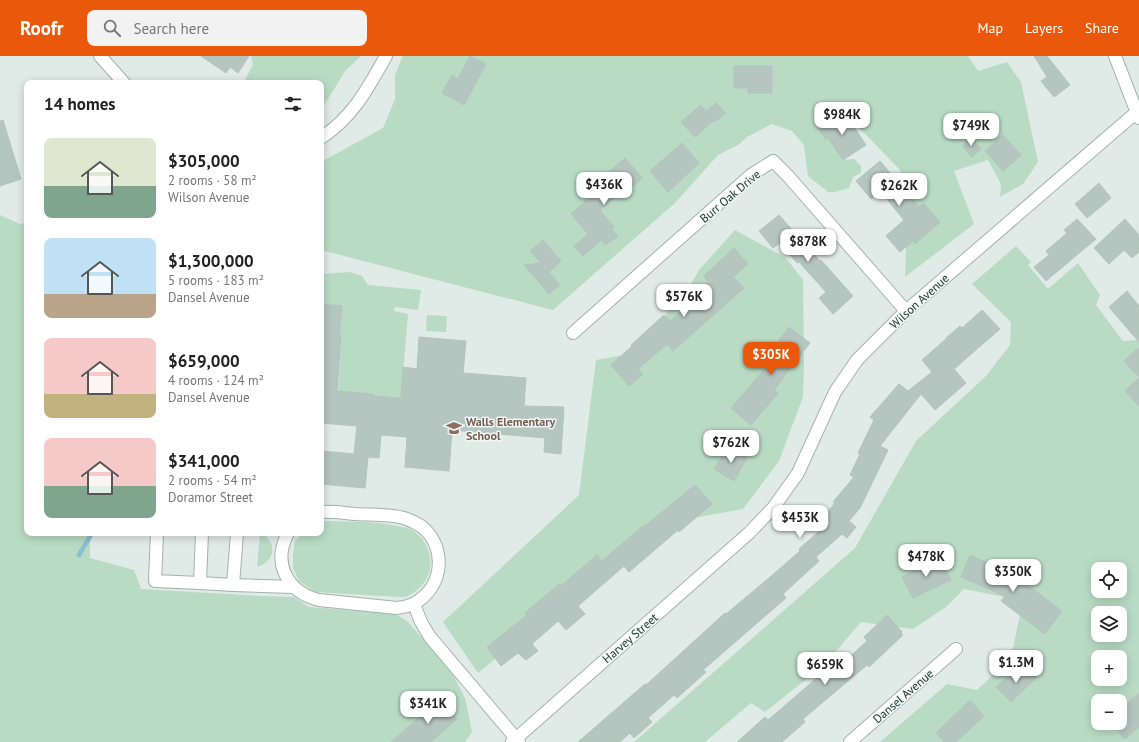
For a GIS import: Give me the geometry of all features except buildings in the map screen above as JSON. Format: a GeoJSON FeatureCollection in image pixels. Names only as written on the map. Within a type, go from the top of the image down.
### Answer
{"type":"FeatureCollection","features":[{"type":"Feature","properties":{"kind":"street"},"geometry":{"type":"LineString","coordinates":[[100,56],[121,80]]}},
{"type":"Feature","properties":{"kind":"street"},"geometry":{"type":"LineString","coordinates":[[324,136],[340,124],[354,109],[386,56]]}},
{"type":"Feature","properties":{"kind":"street"},"geometry":{"type":"LineString","coordinates":[[1115,56],[1138,113]]}},
{"type":"Feature","properties":{"kind":"street","name":"Wilson Avenue"},"geometry":{"type":"LineString","coordinates":[[749,533],[773,508],[798,472],[835,392],[857,360],[906,312],[1138,113]]}},
{"type":"Feature","properties":{"kind":"street","name":"Burr Oak Drive"},"geometry":{"type":"LineString","coordinates":[[573,333],[751,176],[773,161],[788,176],[906,312]]}},
{"type":"Feature","properties":{"kind":"street"},"geometry":{"type":"LineString","coordinates":[[286,536],[282,545],[281,560],[283,570],[293,587],[309,598],[397,608],[414,604],[428,593],[437,578],[439,560],[434,541],[420,526],[412,521],[389,516],[324,512]]}},
{"type":"Feature","properties":{"kind":"street","name":"Harvey Street"},"geometry":{"type":"LineString","coordinates":[[516,741],[749,533]]}},
{"type":"Feature","properties":{"kind":"street"},"geometry":{"type":"LineString","coordinates":[[157,536],[155,581],[293,587]]}},
{"type":"Feature","properties":{"kind":"street"},"geometry":{"type":"LineString","coordinates":[[200,583],[202,536]]}},
{"type":"Feature","properties":{"kind":"street"},"geometry":{"type":"LineString","coordinates":[[233,585],[237,536]]}},
{"type":"Feature","properties":{"kind":"street"},"geometry":{"type":"LineString","coordinates":[[414,604],[421,622],[430,636],[516,741]]}},
{"type":"Feature","properties":{"kind":"street","name":"Dansel Avenue"},"geometry":{"type":"LineString","coordinates":[[850,742],[956,649]]}},
{"type":"Feature","properties":{"kind":"green space"},"geometry":{"type":"Polygon","coordinates":[[[251,56],[361,56],[346,70],[324,105],[324,80],[245,80],[253,65],[251,56]]]}},
{"type":"Feature","properties":{"kind":"green space"},"geometry":{"type":"Polygon","coordinates":[[[403,56],[968,56],[978,71],[1007,62],[1021,82],[1038,162],[1023,184],[1000,197],[1001,184],[988,160],[954,171],[974,224],[905,277],[908,199],[900,170],[843,111],[818,128],[826,139],[828,138],[843,160],[854,159],[861,166],[861,173],[853,177],[849,188],[835,192],[828,192],[808,176],[804,145],[792,131],[772,124],[747,137],[738,145],[718,155],[675,203],[553,310],[324,251],[324,160],[383,128],[395,99],[395,75],[403,56]]]}},
{"type":"Feature","properties":{"kind":"green space"},"geometry":{"type":"Polygon","coordinates":[[[0,215],[20,224],[24,223],[24,536],[90,536],[90,558],[134,570],[141,589],[294,597],[309,607],[395,614],[407,621],[447,663],[465,698],[472,732],[465,742],[0,742],[0,215]]]}},
{"type":"Feature","properties":{"kind":"green space"},"geometry":{"type":"Polygon","coordinates":[[[735,230],[786,258],[803,280],[803,397],[779,461],[743,509],[660,524],[478,673],[443,622],[579,495],[596,360],[646,351],[678,293],[691,284],[699,270],[735,230]]]}},
{"type":"Feature","properties":{"kind":"green space"},"geometry":{"type":"Polygon","coordinates":[[[1016,246],[1031,262],[1028,265],[1048,289],[1078,263],[1100,295],[1096,305],[1123,341],[1139,340],[1139,742],[880,742],[947,684],[977,690],[992,676],[1013,648],[1020,615],[1010,598],[964,589],[946,607],[913,629],[861,622],[824,665],[765,712],[751,703],[705,742],[634,742],[855,548],[916,441],[986,376],[1010,345],[1011,322],[972,284],[1016,246]]]}},
{"type":"Feature","properties":{"kind":"green space"},"geometry":{"type":"Polygon","coordinates":[[[350,272],[362,276],[368,285],[421,290],[418,310],[395,307],[394,311],[408,314],[401,398],[338,391],[341,335],[324,333],[339,330],[342,306],[324,304],[324,274],[350,272]]]}},
{"type":"Feature","properties":{"kind":"green space"},"geometry":{"type":"Polygon","coordinates":[[[427,315],[447,316],[446,332],[426,331],[427,315]]]}},
{"type":"Feature","properties":{"kind":"green space"},"geometry":{"type":"Polygon","coordinates":[[[324,522],[380,523],[407,528],[416,532],[424,542],[429,554],[430,567],[428,577],[417,590],[411,595],[405,597],[315,592],[299,581],[293,568],[293,555],[295,541],[300,536],[324,536],[324,522]]]}},
{"type":"Feature","properties":{"kind":"green space"},"geometry":{"type":"Polygon","coordinates":[[[260,536],[264,536],[270,541],[272,546],[271,556],[263,564],[257,567],[260,536]]]}},
{"type":"Feature","properties":{"kind":"waterway"},"geometry":{"type":"LineString","coordinates":[[79,555],[90,536]]}},
{"type":"Feature","properties":{"kind":"place","name":"Walls Elementary School"},"geometry":{"type":"Point","coordinates":[454,428]}}]}
